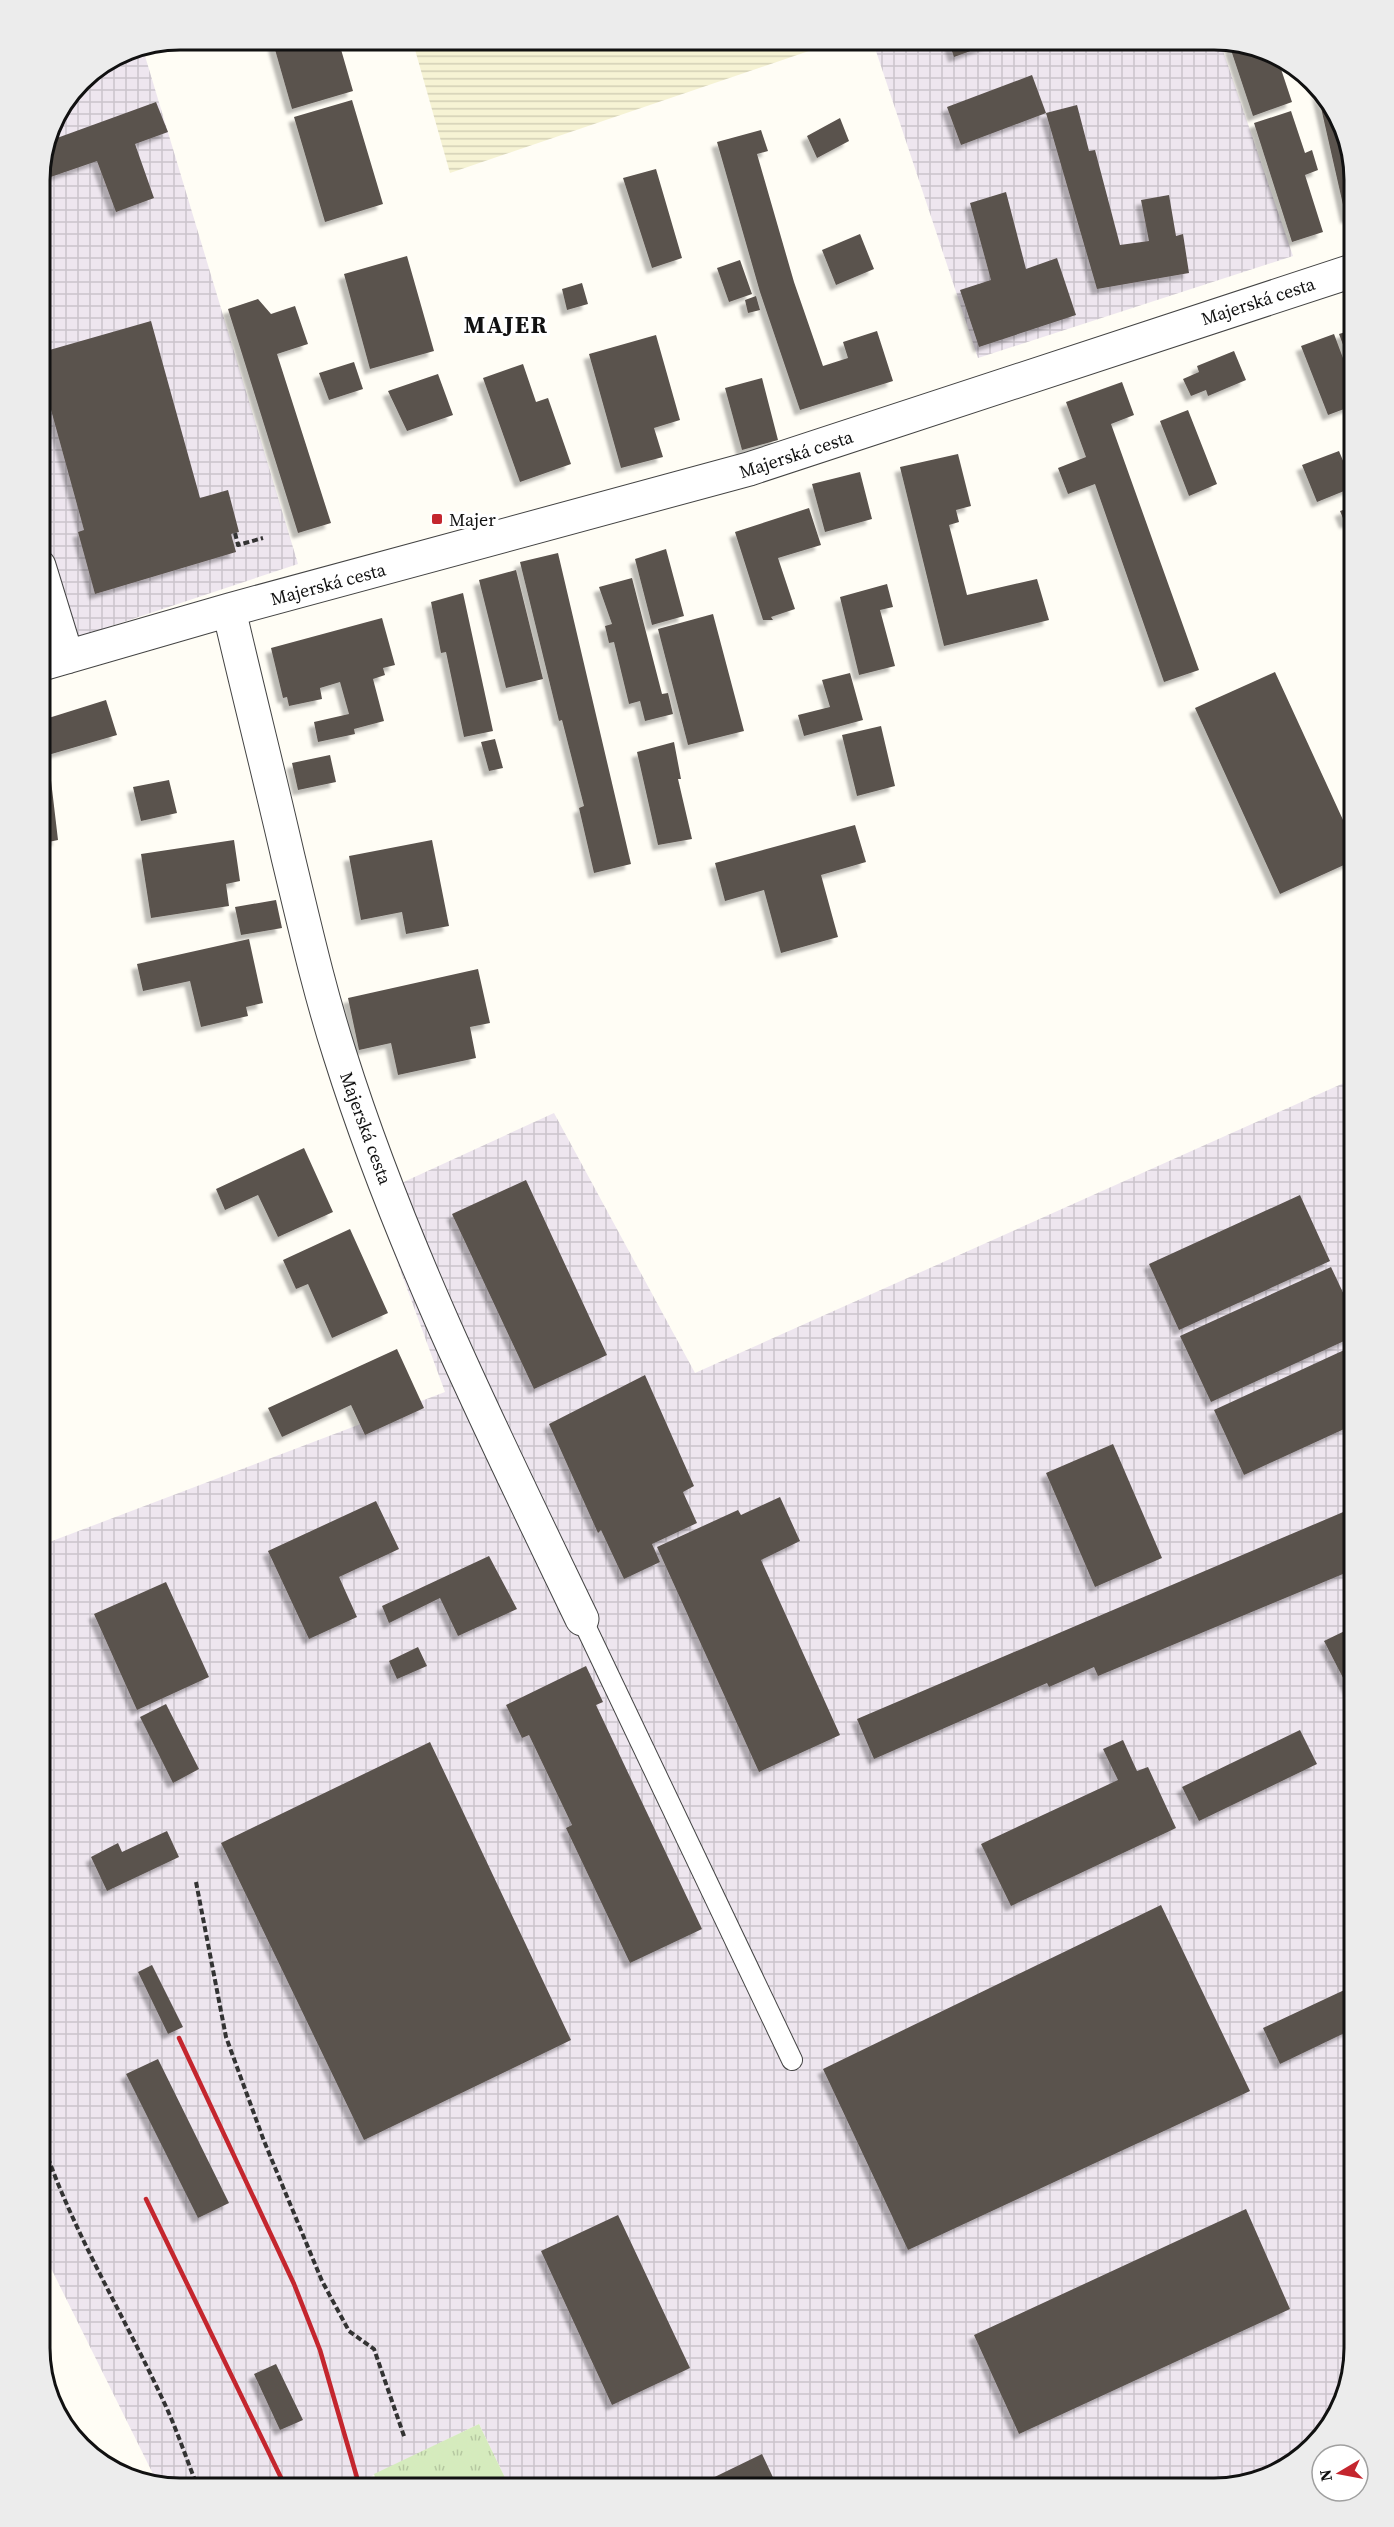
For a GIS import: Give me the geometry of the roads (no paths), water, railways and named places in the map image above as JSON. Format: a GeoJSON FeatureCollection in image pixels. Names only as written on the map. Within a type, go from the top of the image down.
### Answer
{"type":"FeatureCollection","features":[{"type":"Feature","properties":{"kind":"street","name":"Majerská cesta"},"geometry":{"type":"LineString","coordinates":[[50,641],[53,661],[229,610],[748,469],[1344,274]]}},
{"type":"Feature","properties":{"kind":"street","name":"Majerská cesta"},"geometry":{"type":"LineString","coordinates":[[229,610],[310,944],[343,1065],[377,1161],[428,1284],[489,1425],[582,1619]]}},
{"type":"Feature","properties":{"kind":"lane"},"geometry":{"type":"LineString","coordinates":[[582,1619],[792,2060]]}},
{"type":"Feature","properties":{"kind":"railway"},"geometry":{"type":"LineString","coordinates":[[179,2038],[294,2284],[320,2350],[357,2477]]}},
{"type":"Feature","properties":{"kind":"railway"},"geometry":{"type":"LineString","coordinates":[[146,2199],[281,2477]]}},
{"type":"Feature","properties":{"kind":"place","name":"Majer"},"geometry":{"type":"Point","coordinates":[437,519]}},
{"type":"Feature","properties":{"kind":"district","name":"MAJER"},"geometry":{"type":"Point","coordinates":[506,324]}}]}
